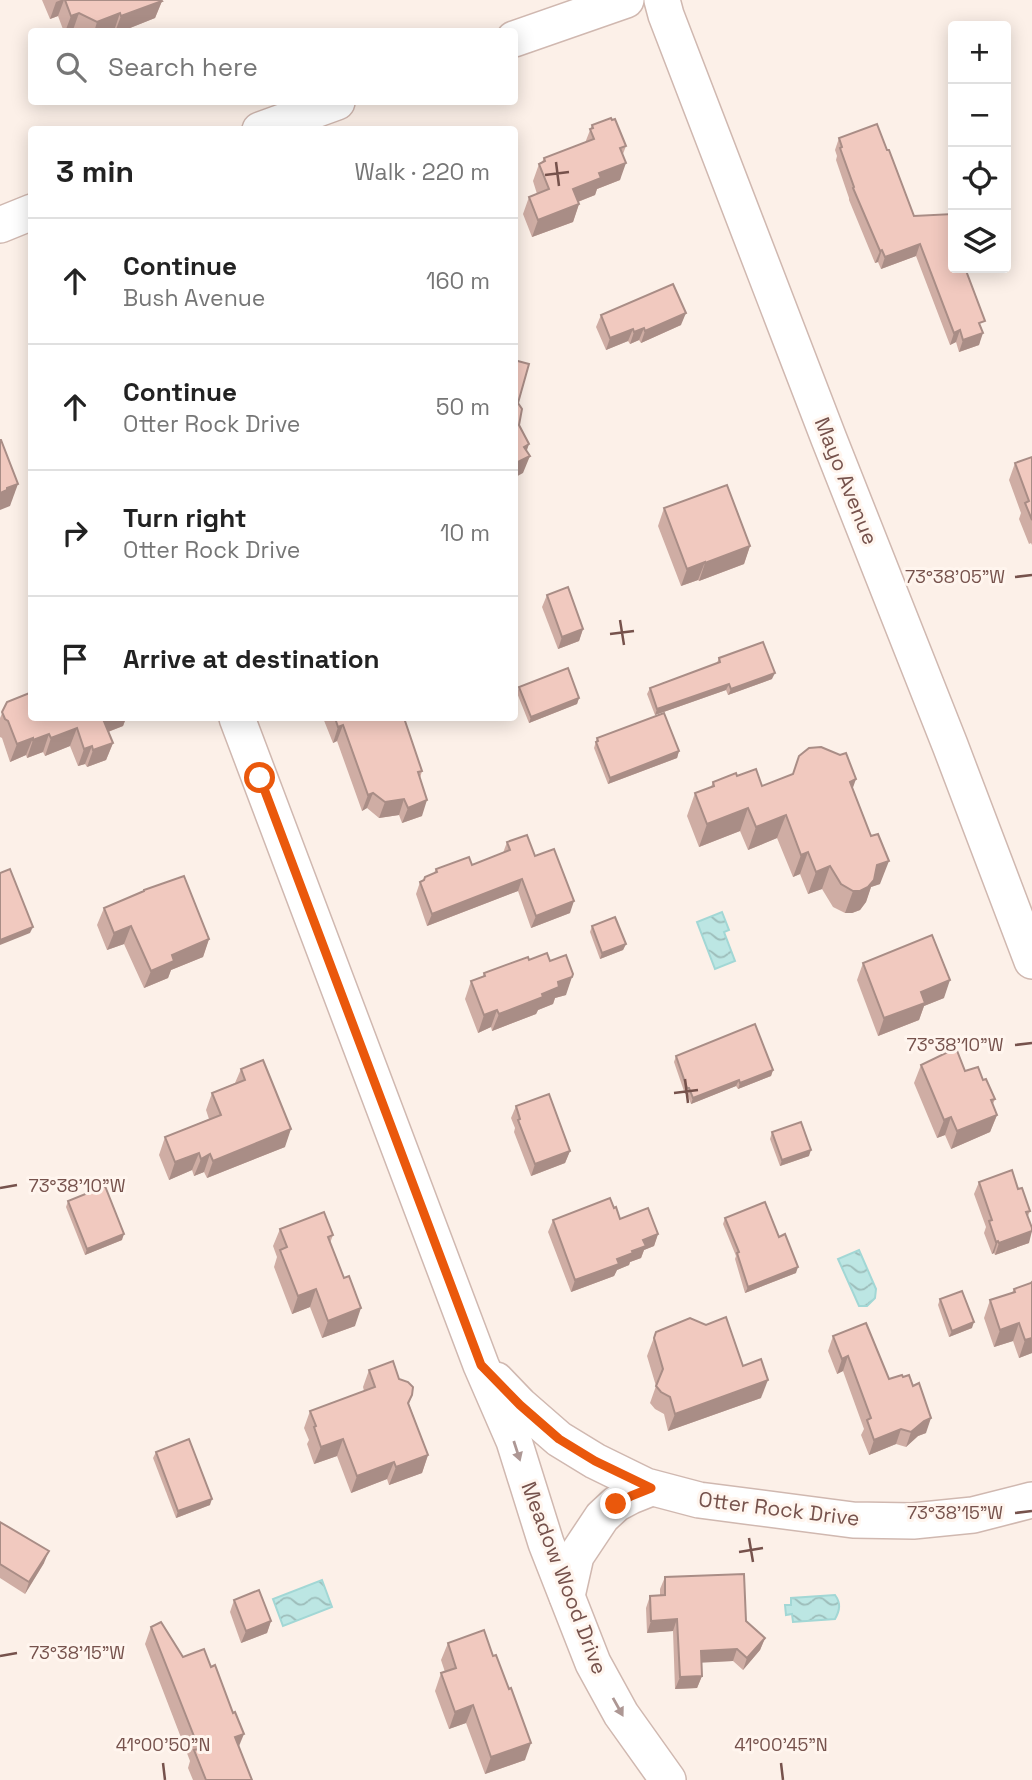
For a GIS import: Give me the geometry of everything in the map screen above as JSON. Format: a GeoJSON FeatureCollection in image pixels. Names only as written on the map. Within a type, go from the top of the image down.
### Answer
{"type":"FeatureCollection","features":[{"type":"Feature","properties":{"kind":"street"},"geometry":{"type":"LineString","coordinates":[[518,38],[626,0]]}},
{"type":"Feature","properties":{"kind":"street","name":"Mayo Avenue"},"geometry":{"type":"LineString","coordinates":[[662,0],[1032,961]]}},
{"type":"Feature","properties":{"kind":"street"},"geometry":{"type":"LineString","coordinates":[[271,126],[329,105]]}},
{"type":"Feature","properties":{"kind":"street"},"geometry":{"type":"LineString","coordinates":[[0,225],[28,214]]}},
{"type":"Feature","properties":{"kind":"street","name":"Meadow Wood Drive"},"geometry":{"type":"LineString","coordinates":[[238,721],[481,1365],[514,1441],[566,1596],[593,1663],[621,1714],[668,1780]]}},
{"type":"Feature","properties":{"kind":"street","name":"Otter Rock Drive"},"geometry":{"type":"LineString","coordinates":[[481,1365],[520,1405],[559,1439],[595,1461],[651,1488],[699,1500],[853,1520],[913,1521],[973,1515],[1032,1500]]}},
{"type":"Feature","properties":{"kind":"street"},"geometry":{"type":"LineString","coordinates":[[566,1596],[576,1556],[602,1517],[616,1504],[651,1488]]}},
{"type":"Feature","properties":{"kind":"water"},"geometry":{"type":"Polygon","coordinates":[[[722,912],[729,930],[724,932],[735,961],[715,969],[697,922],[722,912]]]}},
{"type":"Feature","properties":{"kind":"water"},"geometry":{"type":"Polygon","coordinates":[[[859,1250],[876,1289],[875,1298],[867,1306],[859,1306],[838,1259],[859,1250]]]}},
{"type":"Feature","properties":{"kind":"water"},"geometry":{"type":"Polygon","coordinates":[[[322,1580],[332,1607],[283,1626],[273,1599],[322,1580]]]}},
{"type":"Feature","properties":{"kind":"water"},"geometry":{"type":"Polygon","coordinates":[[[835,1595],[839,1607],[835,1619],[793,1622],[792,1614],[786,1615],[785,1605],[791,1605],[791,1598],[835,1595]]]}},
{"type":"Feature","properties":{"kind":"building"},"geometry":{"type":"Polygon","coordinates":[[[65,0],[162,1],[97,22],[79,13],[71,16],[65,0]]]}},
{"type":"Feature","properties":{"kind":"building"},"geometry":{"type":"Polygon","coordinates":[[[615,119],[626,146],[620,148],[626,163],[599,173],[601,178],[573,189],[579,204],[538,220],[529,197],[549,189],[539,164],[545,161],[544,158],[594,139],[590,129],[593,128],[592,125],[615,119]]]}},
{"type":"Feature","properties":{"kind":"building"},"geometry":{"type":"Polygon","coordinates":[[[877,124],[914,216],[948,214],[948,273],[967,273],[985,321],[979,323],[983,333],[963,340],[960,330],[954,333],[920,244],[885,257],[882,250],[880,251],[853,188],[839,138],[877,124]]]}},
{"type":"Feature","properties":{"kind":"building"},"geometry":{"type":"Polygon","coordinates":[[[673,284],[686,313],[645,331],[644,328],[634,332],[633,329],[610,338],[601,315],[673,284]]]}},
{"type":"Feature","properties":{"kind":"building"},"geometry":{"type":"Polygon","coordinates":[[[518,361],[529,364],[518,403],[518,361]]]}},
{"type":"Feature","properties":{"kind":"building"},"geometry":{"type":"Polygon","coordinates":[[[518,403],[522,409],[519,425],[529,444],[524,447],[530,456],[518,462],[518,403]]]}},
{"type":"Feature","properties":{"kind":"building"},"geometry":{"type":"Polygon","coordinates":[[[0,440],[18,484],[0,493],[0,440]]]}},
{"type":"Feature","properties":{"kind":"building"},"geometry":{"type":"Polygon","coordinates":[[[1032,457],[1032,520],[1025,503],[1029,501],[1015,463],[1032,457]]]}},
{"type":"Feature","properties":{"kind":"building"},"geometry":{"type":"Polygon","coordinates":[[[727,485],[750,546],[687,569],[664,508],[727,485]]]}},
{"type":"Feature","properties":{"kind":"building"},"geometry":{"type":"Polygon","coordinates":[[[568,587],[583,629],[562,637],[547,595],[568,587]]]}},
{"type":"Feature","properties":{"kind":"building"},"geometry":{"type":"Polygon","coordinates":[[[763,642],[775,673],[731,689],[729,684],[657,709],[650,688],[720,662],[719,658],[763,642]]]}},
{"type":"Feature","properties":{"kind":"building"},"geometry":{"type":"Polygon","coordinates":[[[568,668],[579,698],[531,717],[519,687],[568,668]]]}},
{"type":"Feature","properties":{"kind":"building"},"geometry":{"type":"Polygon","coordinates":[[[28,694],[28,721],[104,721],[113,743],[93,750],[92,746],[84,749],[77,728],[51,738],[49,734],[17,744],[2,712],[7,702],[28,694]]]}},
{"type":"Feature","properties":{"kind":"building"},"geometry":{"type":"Polygon","coordinates":[[[664,713],[679,751],[610,778],[596,742],[597,738],[664,713]]]}},
{"type":"Feature","properties":{"kind":"building"},"geometry":{"type":"Polygon","coordinates":[[[336,721],[405,721],[422,771],[418,772],[427,800],[408,808],[404,799],[385,802],[373,793],[368,795],[343,725],[338,727],[336,721]]]}},
{"type":"Feature","properties":{"kind":"building"},"geometry":{"type":"Polygon","coordinates":[[[821,747],[840,755],[846,753],[856,779],[850,782],[871,836],[878,834],[889,861],[877,865],[874,880],[860,891],[853,891],[841,884],[830,866],[816,872],[808,852],[801,855],[786,815],[756,827],[748,808],[707,824],[695,793],[714,786],[713,782],[756,769],[762,786],[793,774],[799,756],[809,748],[821,747]]]}},
{"type":"Feature","properties":{"kind":"building"},"geometry":{"type":"Polygon","coordinates":[[[527,835],[535,856],[554,849],[574,901],[536,916],[522,879],[432,914],[420,882],[425,877],[437,872],[436,869],[469,857],[472,865],[510,850],[507,842],[527,835]]]}},
{"type":"Feature","properties":{"kind":"building"},"geometry":{"type":"Polygon","coordinates":[[[10,869],[33,927],[0,940],[0,873],[10,869]]]}},
{"type":"Feature","properties":{"kind":"building"},"geometry":{"type":"Polygon","coordinates":[[[184,876],[209,939],[172,955],[174,961],[151,971],[131,926],[114,933],[104,908],[184,876]]]}},
{"type":"Feature","properties":{"kind":"building"},"geometry":{"type":"Polygon","coordinates":[[[615,917],[626,944],[602,953],[592,926],[615,917]]]}},
{"type":"Feature","properties":{"kind":"building"},"geometry":{"type":"Polygon","coordinates":[[[932,935],[950,980],[921,992],[925,1003],[884,1018],[863,963],[932,935]]]}},
{"type":"Feature","properties":{"kind":"building"},"geometry":{"type":"Polygon","coordinates":[[[547,953],[550,961],[566,955],[572,977],[558,982],[559,987],[542,994],[543,997],[499,1014],[497,1010],[484,1015],[471,981],[485,976],[484,973],[547,953]]]}},
{"type":"Feature","properties":{"kind":"building"},"geometry":{"type":"Polygon","coordinates":[[[755,1024],[773,1070],[693,1098],[676,1056],[755,1024]]]}},
{"type":"Feature","properties":{"kind":"building"},"geometry":{"type":"Polygon","coordinates":[[[956,1048],[965,1071],[978,1067],[983,1080],[986,1079],[995,1099],[991,1100],[997,1115],[957,1131],[951,1117],[944,1120],[921,1065],[956,1048]]]}},
{"type":"Feature","properties":{"kind":"building"},"geometry":{"type":"Polygon","coordinates":[[[263,1060],[291,1129],[213,1161],[210,1154],[201,1159],[199,1153],[175,1162],[165,1137],[221,1115],[212,1093],[245,1080],[241,1069],[263,1060]]]}},
{"type":"Feature","properties":{"kind":"building"},"geometry":{"type":"Polygon","coordinates":[[[549,1094],[570,1151],[535,1164],[518,1120],[520,1119],[516,1106],[549,1094]]]}},
{"type":"Feature","properties":{"kind":"building"},"geometry":{"type":"Polygon","coordinates":[[[801,1122],[811,1150],[782,1160],[772,1132],[801,1122]]]}},
{"type":"Feature","properties":{"kind":"building"},"geometry":{"type":"Polygon","coordinates":[[[1012,1170],[1018,1189],[1022,1188],[1030,1211],[1026,1212],[1032,1231],[999,1243],[996,1242],[989,1221],[992,1220],[979,1182],[1012,1170]]]}},
{"type":"Feature","properties":{"kind":"building"},"geometry":{"type":"Polygon","coordinates":[[[105,1186],[124,1234],[87,1249],[68,1201],[105,1186]]]}},
{"type":"Feature","properties":{"kind":"building"},"geometry":{"type":"Polygon","coordinates":[[[610,1198],[620,1219],[648,1208],[658,1234],[643,1240],[646,1246],[617,1259],[619,1264],[575,1280],[553,1220],[610,1198]]]}},
{"type":"Feature","properties":{"kind":"building"},"geometry":{"type":"Polygon","coordinates":[[[765,1202],[779,1237],[785,1234],[798,1267],[748,1287],[737,1253],[739,1252],[725,1218],[765,1202]]]}},
{"type":"Feature","properties":{"kind":"building"},"geometry":{"type":"Polygon","coordinates":[[[324,1212],[333,1235],[328,1237],[344,1278],[349,1276],[361,1308],[328,1321],[316,1289],[298,1296],[280,1250],[287,1247],[280,1229],[324,1212]]]}},
{"type":"Feature","properties":{"kind":"building"},"geometry":{"type":"Polygon","coordinates":[[[1032,1282],[1032,1338],[1025,1340],[1019,1323],[1000,1330],[990,1300],[1015,1292],[1014,1289],[1032,1282]]]}},
{"type":"Feature","properties":{"kind":"building"},"geometry":{"type":"Polygon","coordinates":[[[962,1291],[974,1322],[952,1331],[940,1299],[962,1291]]]}},
{"type":"Feature","properties":{"kind":"building"},"geometry":{"type":"Polygon","coordinates":[[[726,1317],[743,1366],[761,1359],[768,1380],[675,1414],[670,1397],[656,1386],[663,1369],[654,1338],[656,1332],[690,1318],[706,1325],[726,1317]]]}},
{"type":"Feature","properties":{"kind":"building"},"geometry":{"type":"Polygon","coordinates":[[[866,1323],[889,1379],[909,1375],[913,1386],[919,1383],[931,1418],[911,1432],[901,1429],[874,1440],[867,1420],[871,1418],[848,1356],[842,1359],[833,1336],[866,1323]]]}},
{"type":"Feature","properties":{"kind":"building"},"geometry":{"type":"Polygon","coordinates":[[[393,1361],[399,1379],[413,1387],[408,1403],[428,1455],[396,1467],[394,1462],[357,1476],[343,1439],[321,1447],[310,1411],[375,1387],[369,1370],[393,1361]]]}},
{"type":"Feature","properties":{"kind":"building"},"geometry":{"type":"Polygon","coordinates":[[[189,1439],[212,1499],[178,1511],[156,1452],[189,1439]]]}},
{"type":"Feature","properties":{"kind":"building"},"geometry":{"type":"Polygon","coordinates":[[[0,1522],[49,1551],[29,1582],[0,1564],[0,1522]]]}},
{"type":"Feature","properties":{"kind":"building"},"geometry":{"type":"Polygon","coordinates":[[[744,1574],[746,1621],[765,1638],[747,1658],[737,1649],[701,1651],[702,1676],[680,1677],[677,1619],[651,1621],[650,1596],[665,1595],[665,1577],[744,1574]]]}},
{"type":"Feature","properties":{"kind":"building"},"geometry":{"type":"Polygon","coordinates":[[[259,1590],[271,1621],[246,1631],[234,1600],[259,1590]]]}},
{"type":"Feature","properties":{"kind":"building"},"geometry":{"type":"Polygon","coordinates":[[[161,1622],[183,1657],[204,1649],[211,1667],[215,1665],[244,1734],[235,1737],[252,1780],[206,1780],[194,1750],[199,1749],[151,1627],[161,1622]]]}},
{"type":"Feature","properties":{"kind":"building"},"geometry":{"type":"Polygon","coordinates":[[[484,1630],[493,1656],[496,1655],[509,1689],[511,1688],[531,1743],[491,1757],[473,1705],[455,1712],[441,1673],[456,1668],[448,1643],[484,1630]]]}},
{"type":"Feature","properties":{"kind":"route"},"geometry":{"type":"LineString","coordinates":[[260,778],[481,1365],[520,1405],[559,1439],[595,1461],[651,1488],[616,1504]]}}]}
